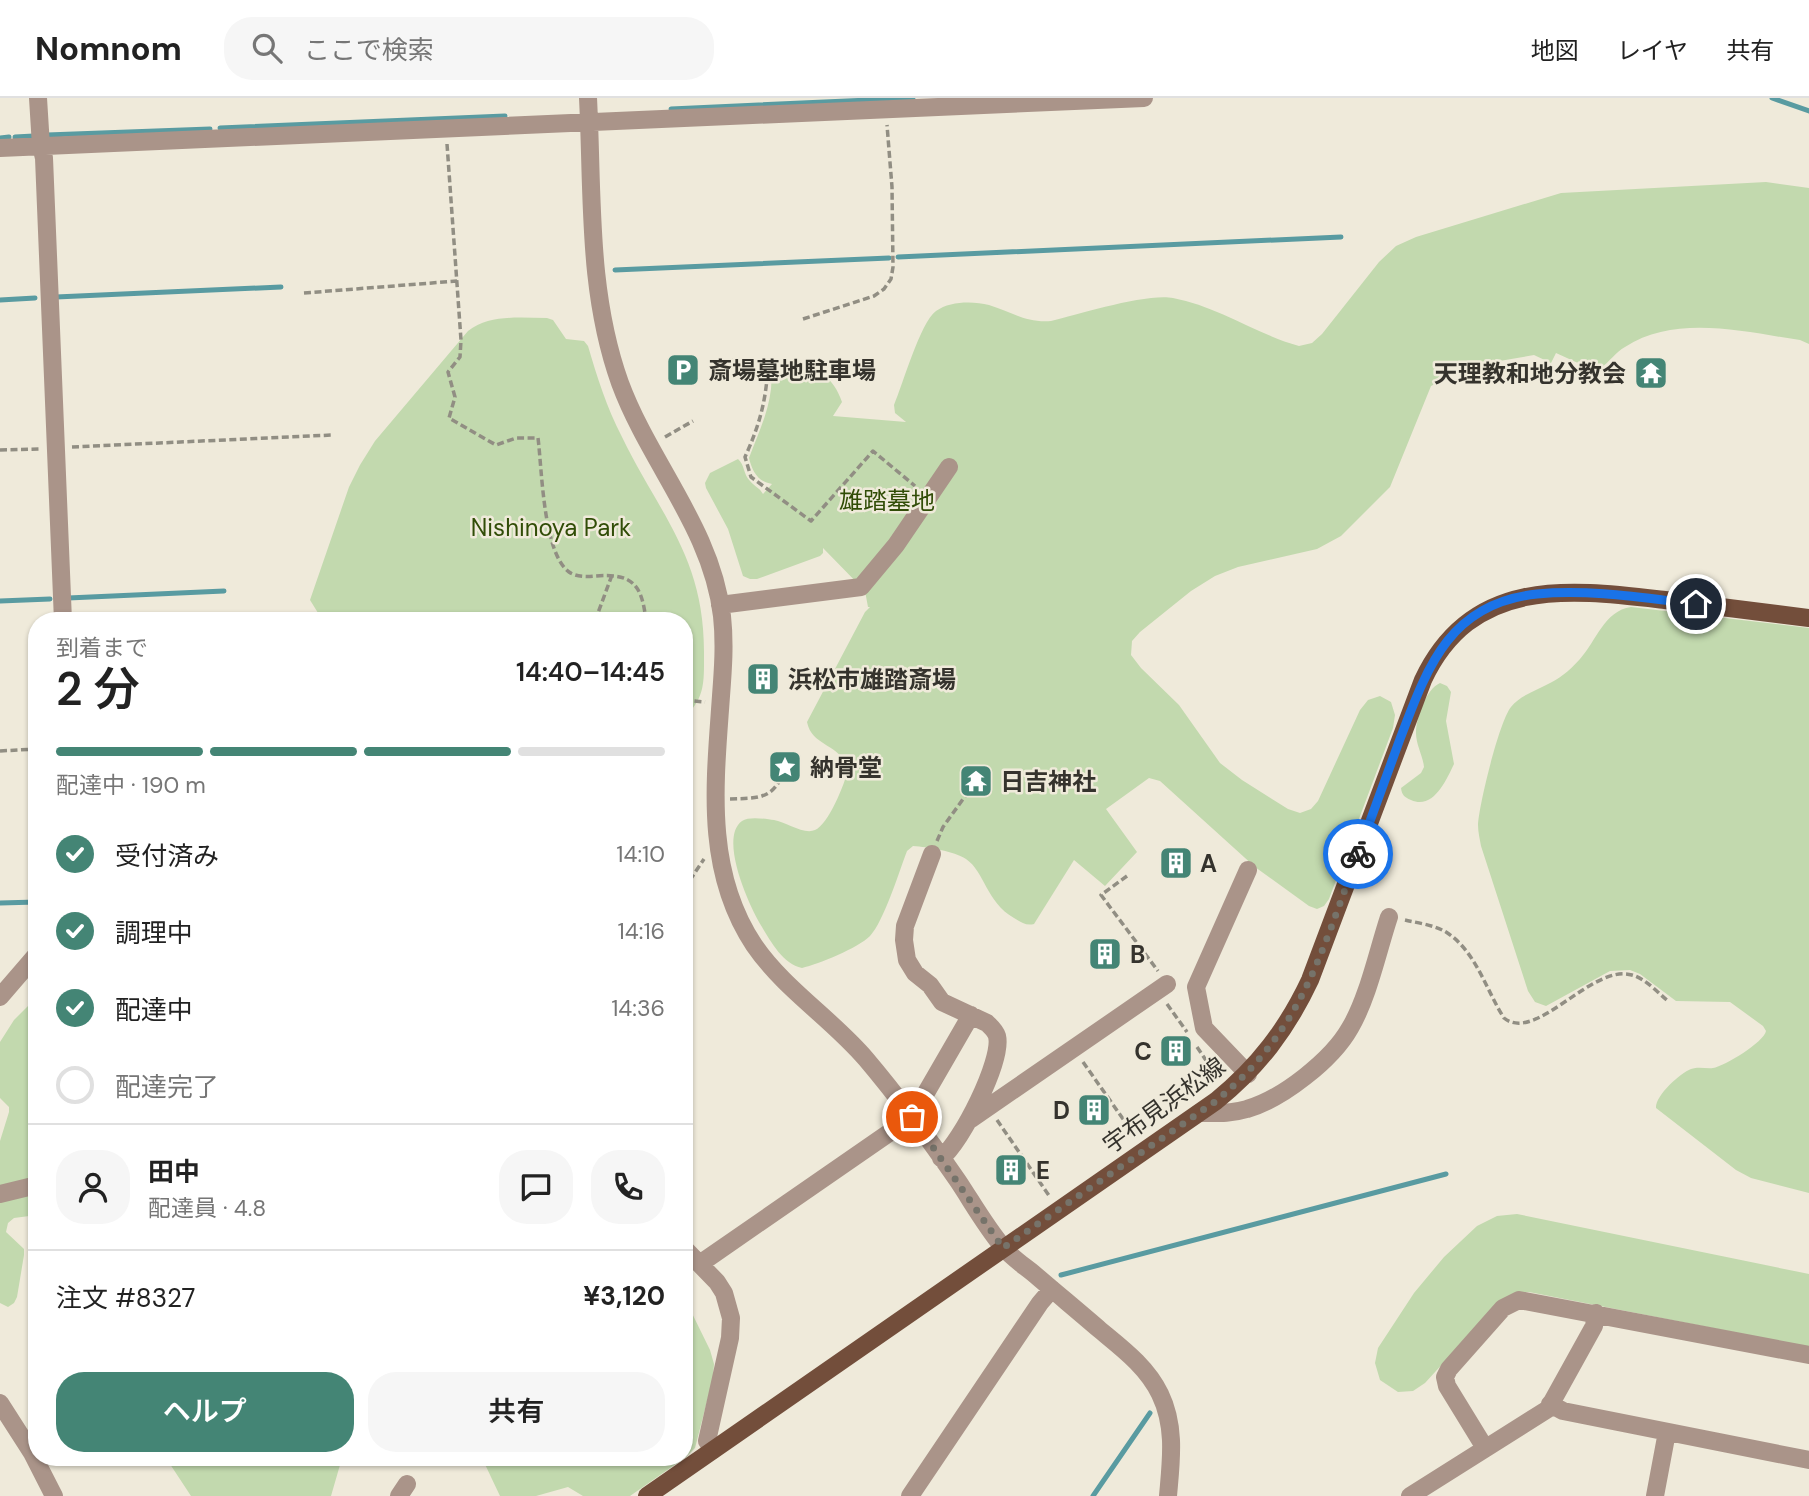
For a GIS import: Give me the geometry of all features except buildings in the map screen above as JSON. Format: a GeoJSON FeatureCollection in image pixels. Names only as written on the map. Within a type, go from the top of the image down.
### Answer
{"type":"FeatureCollection","features":[{"type":"Feature","properties":{"kind":"main road","name":"宇布見浜松線"},"geometry":{"type":"LineString","coordinates":[[693,1464],[1199,1113],[1248,1074],[1277,1039],[1301,1001],[1423,680],[1446,641],[1468,621],[1507,600],[1536,594],[1573,592],[1809,618]]}},
{"type":"Feature","properties":{"kind":"main road","name":"宇布見浜松線"},"geometry":{"type":"LineString","coordinates":[[647,1496],[690,1466]]}},
{"type":"Feature","properties":{"kind":"street"},"geometry":{"type":"LineString","coordinates":[[38,98],[44,158],[63,612]]}},
{"type":"Feature","properties":{"kind":"street"},"geometry":{"type":"LineString","coordinates":[[588,98],[594,250],[602,321],[621,385],[638,426],[698,531],[720,606],[723,661],[715,781],[716,838],[726,885],[734,906],[743,926],[768,964],[864,1057],[912,1117],[1003,1248],[1141,1366],[1159,1392],[1170,1422],[1172,1437],[1168,1496]]}},
{"type":"Feature","properties":{"kind":"street"},"geometry":{"type":"LineString","coordinates":[[0,148],[1144,98]]}},
{"type":"Feature","properties":{"kind":"street"},"geometry":{"type":"LineString","coordinates":[[720,606],[861,587],[897,545],[949,467]]}},
{"type":"Feature","properties":{"kind":"street"},"geometry":{"type":"LineString","coordinates":[[932,854],[905,926],[907,960],[915,973],[930,985],[937,998],[993,1029],[997,1037],[986,1085],[952,1150],[941,1158]]}},
{"type":"Feature","properties":{"kind":"street"},"geometry":{"type":"LineString","coordinates":[[1248,870],[1196,986],[1204,1027],[1248,1074]]}},
{"type":"Feature","properties":{"kind":"street"},"geometry":{"type":"LineString","coordinates":[[1199,1113],[1230,1113],[1258,1105],[1284,1091],[1334,1049],[1357,1014],[1389,917]]}},
{"type":"Feature","properties":{"kind":"street"},"geometry":{"type":"LineString","coordinates":[[0,998],[28,965]]}},
{"type":"Feature","properties":{"kind":"street"},"geometry":{"type":"LineString","coordinates":[[967,1121],[1167,984]]}},
{"type":"Feature","properties":{"kind":"street"},"geometry":{"type":"LineString","coordinates":[[701,1263],[912,1117],[971,1016]]}},
{"type":"Feature","properties":{"kind":"street"},"geometry":{"type":"LineString","coordinates":[[0,1194],[28,1187]]}},
{"type":"Feature","properties":{"kind":"street"},"geometry":{"type":"LineString","coordinates":[[693,1256],[724,1293],[731,1318],[730,1338],[707,1441],[713,1450]]}},
{"type":"Feature","properties":{"kind":"street"},"geometry":{"type":"LineString","coordinates":[[910,1496],[1052,1289]]}},
{"type":"Feature","properties":{"kind":"street"},"geometry":{"type":"LineString","coordinates":[[1485,1448],[1447,1386],[1445,1377],[1448,1369],[1510,1303],[1528,1300],[1809,1355]]}},
{"type":"Feature","properties":{"kind":"street"},"geometry":{"type":"LineString","coordinates":[[1410,1496],[1548,1409],[1594,1326],[1596,1313]]}},
{"type":"Feature","properties":{"kind":"street"},"geometry":{"type":"LineString","coordinates":[[0,1403],[28,1447]]}},
{"type":"Feature","properties":{"kind":"street"},"geometry":{"type":"LineString","coordinates":[[1550,1404],[1563,1411],[1809,1460]]}},
{"type":"Feature","properties":{"kind":"street"},"geometry":{"type":"LineString","coordinates":[[1655,1496],[1667,1432]]}},
{"type":"Feature","properties":{"kind":"street"},"geometry":{"type":"LineString","coordinates":[[39,1466],[54,1496]]}},
{"type":"Feature","properties":{"kind":"path"},"geometry":{"type":"LineString","coordinates":[[803,319],[874,296],[884,289],[891,279],[894,254],[886,110]]}},
{"type":"Feature","properties":{"kind":"path"},"geometry":{"type":"LineString","coordinates":[[446,129],[461,340],[460,357],[448,372],[455,397],[449,418],[496,445],[524,436],[538,438],[545,514],[555,550],[561,561],[570,573],[585,577],[625,577],[643,596],[645,612]]}},
{"type":"Feature","properties":{"kind":"path"},"geometry":{"type":"LineString","coordinates":[[304,293],[457,281]]}},
{"type":"Feature","properties":{"kind":"path"},"geometry":{"type":"LineString","coordinates":[[709,370],[726,360],[768,361],[768,388],[759,427],[745,457],[751,477],[811,521],[873,451],[929,496]]}},
{"type":"Feature","properties":{"kind":"path"},"geometry":{"type":"LineString","coordinates":[[660,440],[693,421]]}},
{"type":"Feature","properties":{"kind":"path"},"geometry":{"type":"LineString","coordinates":[[0,450],[332,436]]}},
{"type":"Feature","properties":{"kind":"path"},"geometry":{"type":"LineString","coordinates":[[598,612],[612,575]]}},
{"type":"Feature","properties":{"kind":"path"},"geometry":{"type":"LineString","coordinates":[[693,701],[707,703]]}},
{"type":"Feature","properties":{"kind":"path"},"geometry":{"type":"LineString","coordinates":[[0,751],[28,749]]}},
{"type":"Feature","properties":{"kind":"path"},"geometry":{"type":"LineString","coordinates":[[728,799],[754,799],[766,795],[776,787],[784,771]]}},
{"type":"Feature","properties":{"kind":"path"},"geometry":{"type":"LineString","coordinates":[[943,827],[966,795]]}},
{"type":"Feature","properties":{"kind":"path"},"geometry":{"type":"LineString","coordinates":[[693,876],[706,856]]}},
{"type":"Feature","properties":{"kind":"path"},"geometry":{"type":"LineString","coordinates":[[1127,876],[1101,895],[1167,984]]}},
{"type":"Feature","properties":{"kind":"path"},"geometry":{"type":"LineString","coordinates":[[1389,917],[1429,925],[1459,942],[1509,1023],[1516,1025],[1536,1019],[1579,992],[1620,973],[1639,977],[1668,1001]]}},
{"type":"Feature","properties":{"kind":"path"},"geometry":{"type":"LineString","coordinates":[[1078,1054],[1133,1133]]}},
{"type":"Feature","properties":{"kind":"path"},"geometry":{"type":"LineString","coordinates":[[988,1107],[1047,1193]]}},
{"type":"Feature","properties":{"kind":"green space","name":"雄踏墓地"},"geometry":{"type":"Polygon","coordinates":[[[1766,182],[1809,188],[1809,344],[1800,340],[1733,330],[1688,328],[1645,337],[1622,349],[1601,368],[1589,368],[1556,353],[1551,363],[1534,355],[1470,366],[1431,386],[1390,487],[1341,536],[1317,549],[1238,567],[1215,576],[1191,591],[1132,641],[1131,655],[1179,705],[1220,763],[1288,809],[1300,813],[1311,809],[1318,801],[1360,710],[1368,700],[1380,696],[1391,702],[1395,715],[1393,728],[1329,899],[1324,906],[1317,909],[1309,906],[1255,867],[1160,781],[1149,778],[1106,809],[1137,852],[1105,886],[1074,860],[1034,924],[1014,918],[997,904],[978,871],[966,859],[933,848],[913,846],[907,851],[881,919],[864,941],[838,955],[802,968],[789,962],[778,952],[757,918],[738,873],[733,842],[735,830],[742,821],[758,818],[811,831],[820,827],[830,812],[840,794],[848,769],[839,754],[814,736],[807,722],[870,607],[865,591],[823,548],[820,556],[757,579],[743,576],[728,529],[706,488],[705,483],[710,473],[738,459],[748,478],[763,494],[772,484],[756,475],[749,458],[765,415],[772,375],[776,368],[807,367],[825,376],[838,391],[842,402],[833,416],[906,422],[895,413],[894,405],[924,328],[936,311],[948,305],[983,304],[1026,319],[1051,321],[1130,301],[1173,298],[1205,307],[1267,335],[1299,346],[1312,343],[1322,334],[1379,262],[1396,246],[1416,237],[1561,193],[1766,182]]]}},
{"type":"Feature","properties":{"kind":"green space","name":"Nishinoya Park"},"geometry":{"type":"Polygon","coordinates":[[[496,319],[553,320],[566,339],[584,341],[588,346],[617,426],[689,564],[702,621],[704,655],[702,689],[693,708],[693,612],[317,612],[310,600],[349,487],[375,441],[468,331],[496,319]]]}},
{"type":"Feature","properties":{"kind":"green space"},"geometry":{"type":"Polygon","coordinates":[[[1631,607],[1809,628],[1809,1193],[1751,1178],[1736,1170],[1656,1108],[1664,1091],[1686,1071],[1719,1066],[1735,1058],[1764,1036],[1766,1031],[1763,1026],[1730,1002],[1676,1001],[1640,974],[1630,970],[1610,971],[1546,1006],[1535,1002],[1528,991],[1481,846],[1478,825],[1482,800],[1490,764],[1511,707],[1524,696],[1567,672],[1586,651],[1607,620],[1631,607]]]}},
{"type":"Feature","properties":{"kind":"green space"},"geometry":{"type":"Polygon","coordinates":[[[1440,683],[1447,686],[1451,692],[1446,721],[1454,764],[1438,792],[1426,801],[1419,802],[1405,797],[1401,788],[1421,773],[1424,767],[1416,727],[1426,698],[1440,683]]]}},
{"type":"Feature","properties":{"kind":"green space"},"geometry":{"type":"Polygon","coordinates":[[[28,1006],[28,1216],[14,1218],[8,1223],[6,1232],[24,1249],[17,1297],[8,1307],[0,1303],[0,1141],[9,1107],[0,1098],[0,1042],[14,1020],[28,1006]]]}},
{"type":"Feature","properties":{"kind":"green space"},"geometry":{"type":"Polygon","coordinates":[[[1517,1214],[1809,1274],[1809,1347],[1524,1292],[1512,1294],[1498,1303],[1425,1383],[1413,1391],[1398,1392],[1380,1380],[1375,1363],[1378,1348],[1414,1293],[1444,1257],[1477,1226],[1497,1216],[1517,1214]]]}},
{"type":"Feature","properties":{"kind":"green space"},"geometry":{"type":"Polygon","coordinates":[[[693,1315],[714,1364],[713,1378],[693,1450],[693,1315]]]}},
{"type":"Feature","properties":{"kind":"green space"},"geometry":{"type":"Polygon","coordinates":[[[171,1466],[340,1466],[331,1496],[191,1496],[171,1466]]]}},
{"type":"Feature","properties":{"kind":"green space"},"geometry":{"type":"Polygon","coordinates":[[[486,1466],[673,1466],[630,1496],[583,1496],[568,1487],[536,1496],[500,1496],[486,1466]]]}},
{"type":"Feature","properties":{"kind":"waterway"},"geometry":{"type":"LineString","coordinates":[[671,109],[913,98]]}},
{"type":"Feature","properties":{"kind":"waterway"},"geometry":{"type":"LineString","coordinates":[[1772,98],[1809,111]]}},
{"type":"Feature","properties":{"kind":"waterway"},"geometry":{"type":"LineString","coordinates":[[220,128],[505,116]]}},
{"type":"Feature","properties":{"kind":"waterway"},"geometry":{"type":"LineString","coordinates":[[47,135],[210,129]]}},
{"type":"Feature","properties":{"kind":"waterway"},"geometry":{"type":"LineString","coordinates":[[15,137],[34,136]]}},
{"type":"Feature","properties":{"kind":"waterway"},"geometry":{"type":"LineString","coordinates":[[0,138],[9,137]]}},
{"type":"Feature","properties":{"kind":"waterway"},"geometry":{"type":"LineString","coordinates":[[898,257],[1341,237]]}},
{"type":"Feature","properties":{"kind":"waterway"},"geometry":{"type":"LineString","coordinates":[[615,270],[889,258]]}},
{"type":"Feature","properties":{"kind":"waterway"},"geometry":{"type":"LineString","coordinates":[[56,297],[281,287]]}},
{"type":"Feature","properties":{"kind":"waterway"},"geometry":{"type":"LineString","coordinates":[[0,300],[35,298]]}},
{"type":"Feature","properties":{"kind":"waterway"},"geometry":{"type":"LineString","coordinates":[[68,598],[224,591]]}},
{"type":"Feature","properties":{"kind":"waterway"},"geometry":{"type":"LineString","coordinates":[[0,601],[50,599]]}},
{"type":"Feature","properties":{"kind":"waterway"},"geometry":{"type":"LineString","coordinates":[[0,903],[28,902]]}},
{"type":"Feature","properties":{"kind":"waterway"},"geometry":{"type":"LineString","coordinates":[[1061,1275],[1446,1174]]}},
{"type":"Feature","properties":{"kind":"waterway"},"geometry":{"type":"LineString","coordinates":[[1093,1496],[1150,1413]]}},
{"type":"Feature","properties":{"kind":"way so far"},"geometry":{"type":"LineString","coordinates":[[912,1117],[1003,1248],[1216,1101],[1248,1074],[1277,1039],[1301,1001],[1358,854]]}},
{"type":"Feature","properties":{"kind":"place","name":"斎場墓地駐車場"},"geometry":{"type":"Point","coordinates":[683,370]}},
{"type":"Feature","properties":{"kind":"place","name":"天理教和地分教会"},"geometry":{"type":"Point","coordinates":[1651,373]}},
{"type":"Feature","properties":{"kind":"place","name":"浜松市雄踏斎場"},"geometry":{"type":"Point","coordinates":[763,679]}},
{"type":"Feature","properties":{"kind":"place","name":"納骨堂"},"geometry":{"type":"Point","coordinates":[785,767]}},
{"type":"Feature","properties":{"kind":"place","name":"日吉神社"},"geometry":{"type":"Point","coordinates":[976,781]}},
{"type":"Feature","properties":{"kind":"place","name":"A"},"geometry":{"type":"Point","coordinates":[1176,863]}},
{"type":"Feature","properties":{"kind":"place","name":"B"},"geometry":{"type":"Point","coordinates":[1105,954]}},
{"type":"Feature","properties":{"kind":"place","name":"C"},"geometry":{"type":"Point","coordinates":[1176,1051]}},
{"type":"Feature","properties":{"kind":"place","name":"D"},"geometry":{"type":"Point","coordinates":[1094,1110]}},
{"type":"Feature","properties":{"kind":"place","name":"E"},"geometry":{"type":"Point","coordinates":[1011,1170]}},
{"type":"Feature","properties":{"kind":"route"},"geometry":{"type":"LineString","coordinates":[[1358,854],[1429,666],[1446,641],[1468,621],[1507,600],[1536,594],[1593,593],[1696,604]]}}]}
